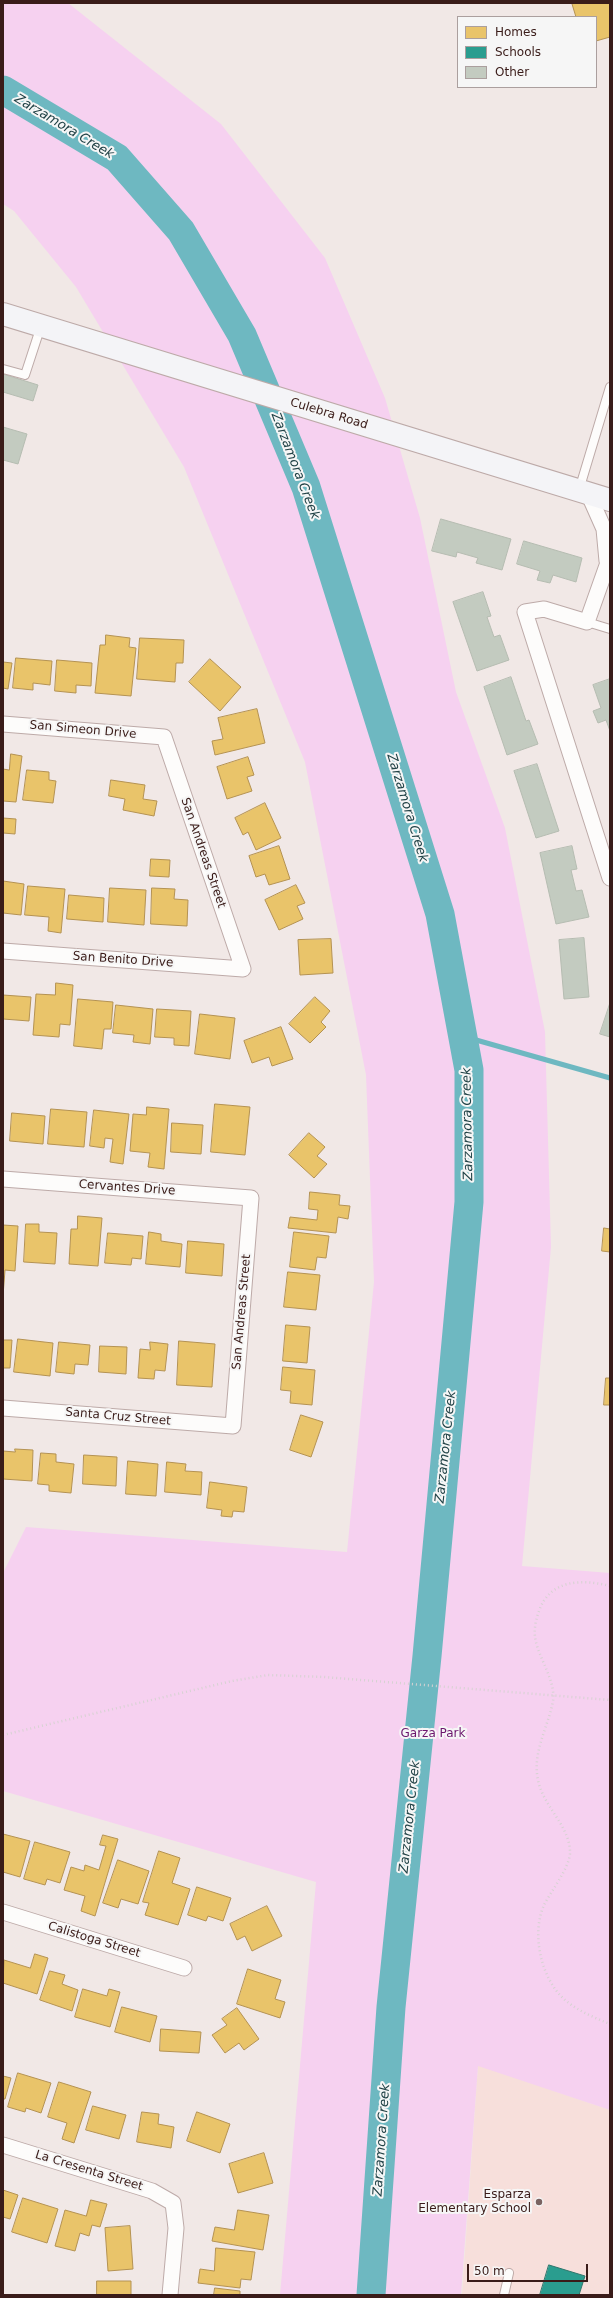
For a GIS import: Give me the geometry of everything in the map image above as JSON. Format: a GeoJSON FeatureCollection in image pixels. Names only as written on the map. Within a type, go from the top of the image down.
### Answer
{"type":"FeatureCollection","features":[{"type":"Feature","properties":{"kind":"main road","name":"Culebra Road"},"geometry":{"type":"LineString","coordinates":[[3,314],[139,354],[610,500]]}},
{"type":"Feature","properties":{"kind":"street"},"geometry":{"type":"LineString","coordinates":[[584,492],[604,529],[608,559],[588,622],[544,608],[525,612],[610,878]]}},
{"type":"Feature","properties":{"kind":"street","name":"San Simeon Drive"},"geometry":{"type":"LineString","coordinates":[[3,724],[164,737]]}},
{"type":"Feature","properties":{"kind":"street","name":"San Andreas Street"},"geometry":{"type":"LineString","coordinates":[[164,737],[243,969]]}},
{"type":"Feature","properties":{"kind":"street","name":"San Benito Drive"},"geometry":{"type":"LineString","coordinates":[[3,951],[243,969]]}},
{"type":"Feature","properties":{"kind":"street","name":"Cervantes Drive"},"geometry":{"type":"LineString","coordinates":[[3,1179],[251,1198]]}},
{"type":"Feature","properties":{"kind":"street","name":"San Andreas Street"},"geometry":{"type":"LineString","coordinates":[[233,1426],[251,1198]]}},
{"type":"Feature","properties":{"kind":"street","name":"Santa Cruz Street"},"geometry":{"type":"LineString","coordinates":[[3,1408],[233,1426]]}},
{"type":"Feature","properties":{"kind":"street","name":"Calistoga Street"},"geometry":{"type":"LineString","coordinates":[[3,1912],[184,1968]]}},
{"type":"Feature","properties":{"kind":"street","name":"La Cresenta Street"},"geometry":{"type":"LineString","coordinates":[[3,2145],[152,2191],[173,2203],[176,2228],[170,2295]]}},
{"type":"Feature","properties":{"kind":"lane"},"geometry":{"type":"LineString","coordinates":[[3,369],[26,375],[41,325]]}},
{"type":"Feature","properties":{"kind":"lane"},"geometry":{"type":"LineString","coordinates":[[584,492],[610,387]]}},
{"type":"Feature","properties":{"kind":"lane"},"geometry":{"type":"LineString","coordinates":[[588,622],[610,629]]}},
{"type":"Feature","properties":{"kind":"lane"},"geometry":{"type":"LineString","coordinates":[[504,2295],[509,2273]]}},
{"type":"Feature","properties":{"kind":"path"},"geometry":{"type":"LineString","coordinates":[[610,1586],[578,1581],[562,1585],[552,1590],[541,1605],[536,1621],[535,1637],[552,1688],[552,1696],[539,1746],[536,1766],[538,1781],[546,1800],[569,1841],[570,1853],[567,1864],[544,1906],[540,1919],[538,1936],[541,1954],[547,1975],[555,1990],[565,2000],[580,2010],[610,2024]]}},
{"type":"Feature","properties":{"kind":"path"},"geometry":{"type":"LineString","coordinates":[[3,1735],[232,1681],[268,1675],[336,1678],[610,1700]]}},
{"type":"Feature","properties":{"kind":"shaded area","name":"Esparza Elementary School"},"geometry":{"type":"Polygon","coordinates":[[[478,2065],[610,2110],[610,2295],[462,2295],[478,2065]]]}},
{"type":"Feature","properties":{"kind":"green space","name":"Garza Park"},"geometry":{"type":"Polygon","coordinates":[[[3,3],[68,3],[221,124],[325,258],[385,398],[420,518],[456,692],[505,828],[545,1032],[551,1247],[522,1566],[610,1573],[610,2110],[478,2066],[461,2295],[280,2295],[316,1882],[3,1791],[3,1573],[26,1527],[347,1552],[374,1282],[366,1075],[305,762],[184,467],[76,287],[14,211],[3,204],[3,3]]]}},
{"type":"Feature","properties":{"kind":"building: Homes"},"geometry":{"type":"Polygon","coordinates":[[[610,3],[610,37],[597,41],[597,16],[576,16],[572,4],[610,3]]]}},
{"type":"Feature","properties":{"kind":"building: Homes"},"geometry":{"type":"Polygon","coordinates":[[[106,635],[130,638],[129,647],[136,648],[131,696],[95,693],[100,645],[105,645],[106,635]]]}},
{"type":"Feature","properties":{"kind":"building: Homes"},"geometry":{"type":"Polygon","coordinates":[[[140,638],[184,640],[183,663],[176,663],[175,682],[137,679],[140,638]]]}},
{"type":"Feature","properties":{"kind":"building: Homes"},"geometry":{"type":"Polygon","coordinates":[[[16,658],[52,661],[50,685],[33,683],[33,690],[13,688],[16,658]]]}},
{"type":"Feature","properties":{"kind":"building: Homes"},"geometry":{"type":"Polygon","coordinates":[[[210,659],[241,687],[220,711],[189,682],[210,659]]]}},
{"type":"Feature","properties":{"kind":"building: Homes"},"geometry":{"type":"Polygon","coordinates":[[[57,660],[92,663],[91,686],[76,685],[76,693],[55,691],[57,660]]]}},
{"type":"Feature","properties":{"kind":"building: Homes"},"geometry":{"type":"Polygon","coordinates":[[[3,662],[12,663],[8,689],[3,688],[3,662]]]}},
{"type":"Feature","properties":{"kind":"building: Homes"},"geometry":{"type":"Polygon","coordinates":[[[257,709],[265,743],[215,755],[212,741],[223,739],[218,718],[257,709]]]}},
{"type":"Feature","properties":{"kind":"building: Homes"},"geometry":{"type":"Polygon","coordinates":[[[11,754],[22,756],[16,802],[3,801],[3,769],[9,770],[11,754]]]}},
{"type":"Feature","properties":{"kind":"building: Homes"},"geometry":{"type":"Polygon","coordinates":[[[248,757],[254,775],[247,777],[252,791],[227,799],[217,767],[248,757]]]}},
{"type":"Feature","properties":{"kind":"building: Homes"},"geometry":{"type":"Polygon","coordinates":[[[27,770],[49,772],[49,780],[56,781],[53,803],[23,800],[27,770]]]}},
{"type":"Feature","properties":{"kind":"building: Homes"},"geometry":{"type":"Polygon","coordinates":[[[111,780],[145,785],[143,799],[157,801],[154,816],[123,810],[125,799],[109,796],[111,780]]]}},
{"type":"Feature","properties":{"kind":"building: Homes"},"geometry":{"type":"Polygon","coordinates":[[[265,803],[281,838],[256,850],[248,832],[243,835],[235,818],[265,803]]]}},
{"type":"Feature","properties":{"kind":"building: Homes"},"geometry":{"type":"Polygon","coordinates":[[[3,818],[16,819],[15,834],[3,833],[3,818]]]}},
{"type":"Feature","properties":{"kind":"building: Homes"},"geometry":{"type":"Polygon","coordinates":[[[279,846],[290,879],[269,885],[265,874],[256,877],[249,856],[279,846]]]}},
{"type":"Feature","properties":{"kind":"building: Homes"},"geometry":{"type":"Polygon","coordinates":[[[151,859],[170,860],[169,877],[150,876],[151,859]]]}},
{"type":"Feature","properties":{"kind":"building: Homes"},"geometry":{"type":"Polygon","coordinates":[[[3,881],[24,884],[21,915],[3,913],[3,881]]]}},
{"type":"Feature","properties":{"kind":"building: Homes"},"geometry":{"type":"Polygon","coordinates":[[[296,885],[305,903],[297,906],[303,919],[279,930],[265,900],[296,885]]]}},
{"type":"Feature","properties":{"kind":"building: Homes"},"geometry":{"type":"Polygon","coordinates":[[[28,886],[65,889],[61,933],[48,931],[49,917],[25,915],[28,886]]]}},
{"type":"Feature","properties":{"kind":"building: Homes"},"geometry":{"type":"Polygon","coordinates":[[[110,888],[146,890],[144,925],[108,922],[110,888]]]}},
{"type":"Feature","properties":{"kind":"building: Homes"},"geometry":{"type":"Polygon","coordinates":[[[152,888],[175,889],[174,899],[188,900],[187,926],[151,924],[152,888]]]}},
{"type":"Feature","properties":{"kind":"building: Homes"},"geometry":{"type":"Polygon","coordinates":[[[69,895],[104,898],[103,922],[67,919],[69,895]]]}},
{"type":"Feature","properties":{"kind":"building: Homes"},"geometry":{"type":"Polygon","coordinates":[[[331,939],[333,973],[300,975],[298,940],[331,939]]]}},
{"type":"Feature","properties":{"kind":"building: Homes"},"geometry":{"type":"Polygon","coordinates":[[[56,983],[73,985],[70,1025],[60,1024],[59,1037],[33,1035],[36,994],[55,995],[56,983]]]}},
{"type":"Feature","properties":{"kind":"building: Homes"},"geometry":{"type":"Polygon","coordinates":[[[3,995],[31,997],[29,1021],[3,1019],[3,995]]]}},
{"type":"Feature","properties":{"kind":"building: Homes"},"geometry":{"type":"Polygon","coordinates":[[[315,997],[330,1011],[321,1022],[326,1027],[310,1043],[289,1024],[315,997]]]}},
{"type":"Feature","properties":{"kind":"building: Homes"},"geometry":{"type":"Polygon","coordinates":[[[78,999],[113,1002],[111,1029],[104,1029],[102,1049],[74,1046],[78,999]]]}},
{"type":"Feature","properties":{"kind":"building: Homes"},"geometry":{"type":"Polygon","coordinates":[[[116,1005],[153,1009],[150,1044],[133,1042],[134,1035],[113,1033],[116,1005]]]}},
{"type":"Feature","properties":{"kind":"building: Homes"},"geometry":{"type":"Polygon","coordinates":[[[157,1009],[191,1011],[189,1046],[174,1045],[174,1038],[155,1037],[157,1009]]]}},
{"type":"Feature","properties":{"kind":"building: Homes"},"geometry":{"type":"Polygon","coordinates":[[[200,1014],[235,1018],[230,1059],[195,1054],[200,1014]]]}},
{"type":"Feature","properties":{"kind":"building: Homes"},"geometry":{"type":"Polygon","coordinates":[[[281,1027],[293,1059],[272,1066],[269,1057],[252,1063],[244,1041],[281,1027]]]}},
{"type":"Feature","properties":{"kind":"building: Homes"},"geometry":{"type":"Polygon","coordinates":[[[215,1104],[250,1107],[245,1155],[211,1152],[215,1104]]]}},
{"type":"Feature","properties":{"kind":"building: Homes"},"geometry":{"type":"Polygon","coordinates":[[[147,1107],[169,1109],[164,1169],[148,1167],[150,1153],[130,1151],[133,1114],[146,1115],[147,1107]]]}},
{"type":"Feature","properties":{"kind":"building: Homes"},"geometry":{"type":"Polygon","coordinates":[[[51,1109],[87,1112],[84,1147],[48,1144],[51,1109]]]}},
{"type":"Feature","properties":{"kind":"building: Homes"},"geometry":{"type":"Polygon","coordinates":[[[94,1110],[129,1114],[123,1164],[110,1162],[113,1139],[105,1138],[104,1148],[90,1146],[94,1110]]]}},
{"type":"Feature","properties":{"kind":"building: Homes"},"geometry":{"type":"Polygon","coordinates":[[[12,1113],[45,1116],[43,1144],[10,1141],[12,1113]]]}},
{"type":"Feature","properties":{"kind":"building: Homes"},"geometry":{"type":"Polygon","coordinates":[[[172,1123],[203,1125],[201,1154],[171,1152],[172,1123]]]}},
{"type":"Feature","properties":{"kind":"building: Homes"},"geometry":{"type":"Polygon","coordinates":[[[309,1133],[325,1147],[317,1156],[327,1164],[314,1178],[289,1155],[309,1133]]]}},
{"type":"Feature","properties":{"kind":"building: Homes"},"geometry":{"type":"Polygon","coordinates":[[[310,1192],[340,1195],[339,1205],[350,1206],[348,1219],[338,1217],[336,1233],[288,1228],[290,1217],[317,1220],[318,1210],[309,1209],[310,1192]]]}},
{"type":"Feature","properties":{"kind":"building: Homes"},"geometry":{"type":"Polygon","coordinates":[[[78,1216],[102,1218],[98,1266],[69,1264],[71,1229],[77,1229],[78,1216]]]}},
{"type":"Feature","properties":{"kind":"building: Homes"},"geometry":{"type":"Polygon","coordinates":[[[26,1224],[39,1224],[39,1232],[57,1233],[55,1264],[24,1262],[26,1224]]]}},
{"type":"Feature","properties":{"kind":"building: Homes"},"geometry":{"type":"Polygon","coordinates":[[[3,1225],[18,1226],[15,1271],[5,1270],[3,1296],[3,1225]]]}},
{"type":"Feature","properties":{"kind":"building: Homes"},"geometry":{"type":"Polygon","coordinates":[[[604,1228],[610,1229],[610,1252],[602,1251],[604,1228]]]}},
{"type":"Feature","properties":{"kind":"building: Homes"},"geometry":{"type":"Polygon","coordinates":[[[149,1232],[161,1234],[161,1241],[182,1244],[180,1267],[146,1264],[149,1232]]]}},
{"type":"Feature","properties":{"kind":"building: Homes"},"geometry":{"type":"Polygon","coordinates":[[[294,1232],[329,1236],[326,1258],[317,1257],[315,1270],[290,1267],[294,1232]]]}},
{"type":"Feature","properties":{"kind":"building: Homes"},"geometry":{"type":"Polygon","coordinates":[[[108,1233],[143,1236],[141,1259],[132,1258],[131,1265],[105,1263],[108,1233]]]}},
{"type":"Feature","properties":{"kind":"building: Homes"},"geometry":{"type":"Polygon","coordinates":[[[188,1241],[224,1244],[222,1276],[186,1273],[188,1241]]]}},
{"type":"Feature","properties":{"kind":"building: Homes"},"geometry":{"type":"Polygon","coordinates":[[[288,1272],[320,1275],[316,1310],[284,1307],[288,1272]]]}},
{"type":"Feature","properties":{"kind":"building: Homes"},"geometry":{"type":"Polygon","coordinates":[[[286,1325],[310,1327],[307,1363],[283,1361],[286,1325]]]}},
{"type":"Feature","properties":{"kind":"building: Homes"},"geometry":{"type":"Polygon","coordinates":[[[18,1339],[53,1343],[50,1376],[14,1372],[18,1339]]]}},
{"type":"Feature","properties":{"kind":"building: Homes"},"geometry":{"type":"Polygon","coordinates":[[[3,1340],[12,1340],[10,1368],[3,1368],[3,1340]]]}},
{"type":"Feature","properties":{"kind":"building: Homes"},"geometry":{"type":"Polygon","coordinates":[[[179,1341],[215,1344],[212,1387],[177,1385],[179,1341]]]}},
{"type":"Feature","properties":{"kind":"building: Homes"},"geometry":{"type":"Polygon","coordinates":[[[59,1342],[90,1345],[88,1365],[75,1364],[74,1374],[56,1372],[59,1342]]]}},
{"type":"Feature","properties":{"kind":"building: Homes"},"geometry":{"type":"Polygon","coordinates":[[[150,1342],[168,1344],[165,1371],[155,1370],[154,1379],[138,1378],[140,1349],[150,1350],[150,1342]]]}},
{"type":"Feature","properties":{"kind":"building: Homes"},"geometry":{"type":"Polygon","coordinates":[[[100,1346],[127,1347],[126,1374],[99,1372],[100,1346]]]}},
{"type":"Feature","properties":{"kind":"building: Homes"},"geometry":{"type":"Polygon","coordinates":[[[283,1367],[315,1370],[312,1405],[290,1403],[291,1391],[281,1390],[283,1367]]]}},
{"type":"Feature","properties":{"kind":"building: Homes"},"geometry":{"type":"Polygon","coordinates":[[[606,1378],[610,1378],[610,1405],[604,1405],[606,1378]]]}},
{"type":"Feature","properties":{"kind":"building: Homes"},"geometry":{"type":"Polygon","coordinates":[[[301,1415],[323,1422],[311,1457],[290,1450],[301,1415]]]}},
{"type":"Feature","properties":{"kind":"building: Homes"},"geometry":{"type":"Polygon","coordinates":[[[15,1449],[33,1450],[32,1481],[3,1479],[3,1451],[15,1452],[15,1449]]]}},
{"type":"Feature","properties":{"kind":"building: Homes"},"geometry":{"type":"Polygon","coordinates":[[[41,1453],[56,1454],[56,1462],[74,1464],[71,1493],[49,1491],[49,1485],[38,1484],[41,1453]]]}},
{"type":"Feature","properties":{"kind":"building: Homes"},"geometry":{"type":"Polygon","coordinates":[[[84,1455],[117,1457],[116,1486],[83,1484],[84,1455]]]}},
{"type":"Feature","properties":{"kind":"building: Homes"},"geometry":{"type":"Polygon","coordinates":[[[128,1461],[158,1464],[156,1496],[126,1494],[128,1461]]]}},
{"type":"Feature","properties":{"kind":"building: Homes"},"geometry":{"type":"Polygon","coordinates":[[[167,1462],[186,1464],[185,1471],[202,1472],[201,1495],[165,1492],[167,1462]]]}},
{"type":"Feature","properties":{"kind":"building: Homes"},"geometry":{"type":"Polygon","coordinates":[[[210,1482],[247,1487],[244,1512],[233,1511],[232,1517],[221,1516],[222,1510],[207,1508],[210,1482]]]}},
{"type":"Feature","properties":{"kind":"building: Homes"},"geometry":{"type":"Polygon","coordinates":[[[3,1834],[30,1841],[20,1877],[3,1872],[3,1834]]]}},
{"type":"Feature","properties":{"kind":"building: Homes"},"geometry":{"type":"Polygon","coordinates":[[[103,1835],[118,1839],[95,1916],[81,1911],[85,1896],[64,1890],[71,1867],[84,1871],[85,1865],[99,1870],[106,1846],[100,1845],[103,1835]]]}},
{"type":"Feature","properties":{"kind":"building: Homes"},"geometry":{"type":"Polygon","coordinates":[[[35,1842],[70,1852],[60,1883],[47,1879],[45,1885],[24,1879],[35,1842]]]}},
{"type":"Feature","properties":{"kind":"building: Homes"},"geometry":{"type":"Polygon","coordinates":[[[159,1851],[180,1858],[172,1883],[190,1889],[178,1925],[145,1915],[149,1903],[143,1902],[159,1851]]]}},
{"type":"Feature","properties":{"kind":"building: Homes"},"geometry":{"type":"Polygon","coordinates":[[[118,1860],[149,1871],[138,1904],[121,1899],[118,1908],[103,1903],[118,1860]]]}},
{"type":"Feature","properties":{"kind":"building: Homes"},"geometry":{"type":"Polygon","coordinates":[[[197,1887],[231,1898],[223,1921],[208,1916],[206,1921],[188,1915],[197,1887]]]}},
{"type":"Feature","properties":{"kind":"building: Homes"},"geometry":{"type":"Polygon","coordinates":[[[267,1906],[282,1936],[252,1951],[245,1936],[237,1940],[230,1924],[267,1906]]]}},
{"type":"Feature","properties":{"kind":"building: Homes"},"geometry":{"type":"Polygon","coordinates":[[[35,1954],[48,1958],[37,1994],[3,1983],[4,1960],[30,1968],[35,1954]]]}},
{"type":"Feature","properties":{"kind":"building: Homes"},"geometry":{"type":"Polygon","coordinates":[[[248,1969],[281,1980],[275,1999],[285,2002],[280,2018],[237,2004],[248,1969]]]}},
{"type":"Feature","properties":{"kind":"building: Homes"},"geometry":{"type":"Polygon","coordinates":[[[50,1971],[65,1975],[62,1984],[78,1990],[72,2011],[40,2000],[50,1971]]]}},
{"type":"Feature","properties":{"kind":"building: Homes"},"geometry":{"type":"Polygon","coordinates":[[[83,1989],[107,1996],[109,1989],[120,1992],[110,2027],[75,2017],[83,1989]]]}},
{"type":"Feature","properties":{"kind":"building: Homes"},"geometry":{"type":"Polygon","coordinates":[[[122,2007],[157,2016],[150,2042],[115,2032],[122,2007]]]}},
{"type":"Feature","properties":{"kind":"building: Homes"},"geometry":{"type":"Polygon","coordinates":[[[237,2008],[259,2039],[244,2050],[239,2043],[225,2053],[212,2035],[227,2025],[222,2019],[237,2008]]]}},
{"type":"Feature","properties":{"kind":"building: Homes"},"geometry":{"type":"Polygon","coordinates":[[[161,2029],[201,2032],[199,2053],[160,2051],[161,2029]]]}},
{"type":"Feature","properties":{"kind":"building: Homes"},"geometry":{"type":"Polygon","coordinates":[[[18,2073],[51,2083],[41,2113],[26,2108],[25,2112],[8,2107],[18,2073]]]}},
{"type":"Feature","properties":{"kind":"building: Homes"},"geometry":{"type":"Polygon","coordinates":[[[3,2076],[11,2078],[5,2099],[3,2099],[3,2076]]]}},
{"type":"Feature","properties":{"kind":"building: Homes"},"geometry":{"type":"Polygon","coordinates":[[[59,2082],[91,2092],[74,2143],[62,2139],[67,2123],[48,2117],[59,2082]]]}},
{"type":"Feature","properties":{"kind":"building: Homes"},"geometry":{"type":"Polygon","coordinates":[[[93,2106],[126,2115],[119,2139],[86,2130],[93,2106]]]}},
{"type":"Feature","properties":{"kind":"building: Homes"},"geometry":{"type":"Polygon","coordinates":[[[142,2112],[159,2114],[158,2124],[174,2127],[171,2148],[137,2142],[142,2112]]]}},
{"type":"Feature","properties":{"kind":"building: Homes"},"geometry":{"type":"Polygon","coordinates":[[[197,2112],[230,2124],[220,2153],[187,2141],[197,2112]]]}},
{"type":"Feature","properties":{"kind":"building: Homes"},"geometry":{"type":"Polygon","coordinates":[[[264,2153],[273,2183],[238,2193],[229,2164],[264,2153]]]}},
{"type":"Feature","properties":{"kind":"building: Homes"},"geometry":{"type":"Polygon","coordinates":[[[3,2190],[18,2195],[10,2219],[3,2217],[3,2190]]]}},
{"type":"Feature","properties":{"kind":"building: Homes"},"geometry":{"type":"Polygon","coordinates":[[[23,2198],[58,2209],[47,2243],[12,2232],[23,2198]]]}},
{"type":"Feature","properties":{"kind":"building: Homes"},"geometry":{"type":"Polygon","coordinates":[[[91,2200],[107,2204],[100,2227],[92,2225],[89,2236],[80,2233],[75,2251],[55,2246],[65,2210],[86,2216],[91,2200]]]}},
{"type":"Feature","properties":{"kind":"building: Homes"},"geometry":{"type":"Polygon","coordinates":[[[238,2210],[269,2215],[263,2250],[212,2241],[215,2227],[234,2230],[238,2210]]]}},
{"type":"Feature","properties":{"kind":"building: Homes"},"geometry":{"type":"Polygon","coordinates":[[[130,2226],[133,2269],[108,2271],[105,2228],[130,2226]]]}},
{"type":"Feature","properties":{"kind":"building: Homes"},"geometry":{"type":"Polygon","coordinates":[[[216,2248],[255,2252],[251,2280],[241,2279],[240,2288],[198,2283],[200,2269],[214,2271],[216,2248]]]}},
{"type":"Feature","properties":{"kind":"building: Homes"},"geometry":{"type":"Polygon","coordinates":[[[97,2281],[131,2281],[131,2295],[97,2295],[97,2281]]]}},
{"type":"Feature","properties":{"kind":"building: Homes"},"geometry":{"type":"Polygon","coordinates":[[[215,2288],[240,2291],[240,2295],[214,2295],[215,2288]]]}},
{"type":"Feature","properties":{"kind":"building: Schools"},"geometry":{"type":"Polygon","coordinates":[[[549,2265],[585,2276],[579,2295],[540,2295],[549,2265]]]}},
{"type":"Feature","properties":{"kind":"building: Other"},"geometry":{"type":"Polygon","coordinates":[[[3,374],[38,385],[33,401],[3,392],[3,374]]]}},
{"type":"Feature","properties":{"kind":"building: Other"},"geometry":{"type":"Polygon","coordinates":[[[3,427],[27,434],[18,464],[3,460],[3,427]]]}},
{"type":"Feature","properties":{"kind":"building: Other"},"geometry":{"type":"Polygon","coordinates":[[[441,519],[511,539],[502,570],[476,563],[478,558],[457,552],[456,557],[432,551],[441,519]]]}},
{"type":"Feature","properties":{"kind":"building: Other"},"geometry":{"type":"Polygon","coordinates":[[[524,541],[582,558],[576,582],[553,575],[550,583],[537,580],[540,571],[517,564],[524,541]]]}},
{"type":"Feature","properties":{"kind":"building: Other"},"geometry":{"type":"Polygon","coordinates":[[[483,592],[491,616],[487,617],[494,637],[500,635],[509,660],[477,671],[453,602],[483,592]]]}},
{"type":"Feature","properties":{"kind":"building: Other"},"geometry":{"type":"Polygon","coordinates":[[[511,677],[526,721],[529,720],[538,744],[507,755],[484,687],[511,677]]]}},
{"type":"Feature","properties":{"kind":"building: Other"},"geometry":{"type":"Polygon","coordinates":[[[610,679],[610,731],[606,720],[598,723],[593,711],[601,708],[593,685],[610,679]]]}},
{"type":"Feature","properties":{"kind":"building: Other"},"geometry":{"type":"Polygon","coordinates":[[[537,764],[559,831],[536,838],[514,771],[537,764]]]}},
{"type":"Feature","properties":{"kind":"building: Other"},"geometry":{"type":"Polygon","coordinates":[[[572,846],[577,869],[571,870],[576,891],[582,890],[589,917],[556,924],[540,853],[572,846]]]}},
{"type":"Feature","properties":{"kind":"building: Other"},"geometry":{"type":"Polygon","coordinates":[[[584,938],[589,997],[564,999],[559,940],[584,938]]]}},
{"type":"Feature","properties":{"kind":"building: Other"},"geometry":{"type":"Polygon","coordinates":[[[610,1003],[610,1037],[600,1034],[610,1003]]]}},
{"type":"Feature","properties":{"kind":"waterway","name":"Zarzamora Creek"},"geometry":{"type":"LineString","coordinates":[[3,90],[117,158],[181,231],[242,335],[306,487],[440,914],[469,1070],[469,1202],[427,1656],[391,2007],[371,2295]]}},
{"type":"Feature","properties":{"kind":"waterway"},"geometry":{"type":"LineString","coordinates":[[462,1036],[610,1078]]}},
{"type":"Feature","properties":{"kind":"place","name":"Esparza Elementary School"},"geometry":{"type":"Point","coordinates":[539,2202]}}]}
